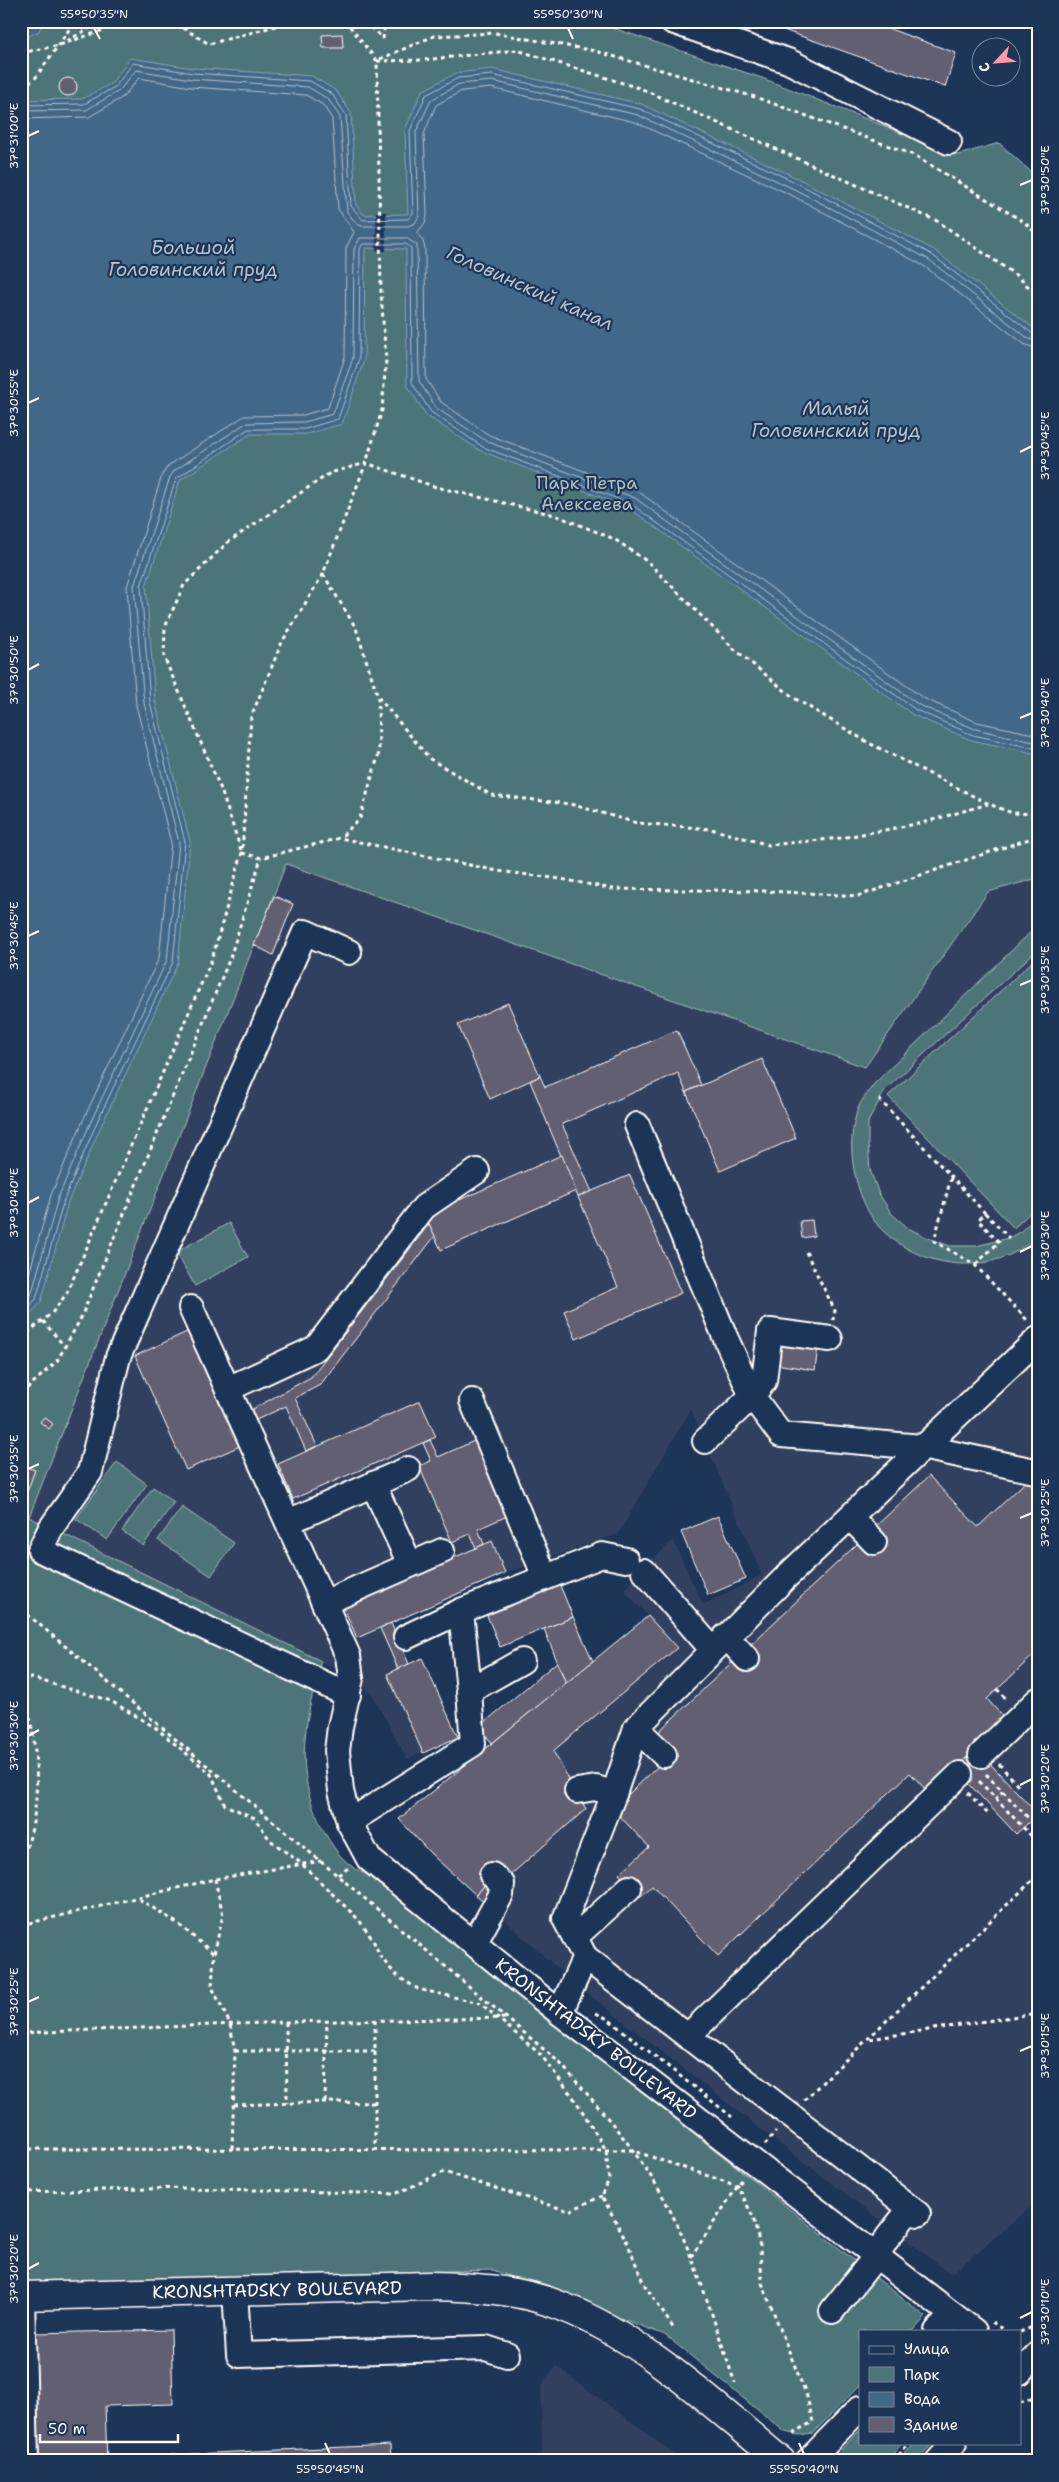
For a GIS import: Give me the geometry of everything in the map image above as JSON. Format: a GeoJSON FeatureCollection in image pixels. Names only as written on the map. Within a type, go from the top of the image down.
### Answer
{"type":"FeatureCollection","features":[{"type":"Feature","properties":{"kind":"main road","name":"KRONSHTADSKY BOULEVARD"},"geometry":{"type":"LineString","coordinates":[[21,2296],[464,2287],[511,2292],[559,2305],[598,2322],[636,2345],[679,2376],[781,2461]]}},
{"type":"Feature","properties":{"kind":"street"},"geometry":{"type":"LineString","coordinates":[[672,21],[711,28],[788,61],[949,142]]}},
{"type":"Feature","properties":{"kind":"street"},"geometry":{"type":"LineString","coordinates":[[191,1308],[348,1656],[350,1686],[40,1550],[51,1528],[90,1472],[118,1358],[305,932],[349,952]]}},
{"type":"Feature","properties":{"kind":"street"},"geometry":{"type":"LineString","coordinates":[[637,1125],[726,1339],[752,1396],[781,1436],[922,1447],[1035,1471]]}},
{"type":"Feature","properties":{"kind":"street"},"geometry":{"type":"LineString","coordinates":[[228,1389],[316,1348],[424,1207],[477,1171]]}},
{"type":"Feature","properties":{"kind":"street"},"geometry":{"type":"LineString","coordinates":[[704,1441],[752,1396],[764,1381],[770,1331],[830,1339]]}},
{"type":"Feature","properties":{"kind":"street"},"geometry":{"type":"LineString","coordinates":[[832,2312],[876,2256],[888,2237],[914,2212],[688,2036],[580,1947],[565,1919],[614,1794],[636,1728],[719,1642],[922,1447],[1033,1345]]}},
{"type":"Feature","properties":{"kind":"street"},"geometry":{"type":"LineString","coordinates":[[472,1401],[545,1577]]}},
{"type":"Feature","properties":{"kind":"street"},"geometry":{"type":"LineString","coordinates":[[288,1522],[408,1468]]}},
{"type":"Feature","properties":{"kind":"street"},"geometry":{"type":"LineString","coordinates":[[373,1484],[410,1564]]}},
{"type":"Feature","properties":{"kind":"street"},"geometry":{"type":"LineString","coordinates":[[850,1517],[874,1542]]}},
{"type":"Feature","properties":{"kind":"street"},"geometry":{"type":"LineString","coordinates":[[324,1603],[442,1550]]}},
{"type":"Feature","properties":{"kind":"street"},"geometry":{"type":"LineString","coordinates":[[406,1637],[461,1611],[602,1555],[635,1565],[719,1642],[747,1659]]}},
{"type":"Feature","properties":{"kind":"street"},"geometry":{"type":"LineString","coordinates":[[349,1822],[473,1744],[461,1611]]}},
{"type":"Feature","properties":{"kind":"street"},"geometry":{"type":"LineString","coordinates":[[469,1691],[522,1661]]}},
{"type":"Feature","properties":{"kind":"street","name":"KRONSHTADSKY BOULEVARD"},"geometry":{"type":"LineString","coordinates":[[350,1686],[340,1727],[337,1751],[340,1791],[349,1822],[369,1858],[475,1942],[560,2013],[876,2256],[945,2323],[970,2330]]}},
{"type":"Feature","properties":{"kind":"street"},"geometry":{"type":"LineString","coordinates":[[984,1759],[1038,1700]]}},
{"type":"Feature","properties":{"kind":"street"},"geometry":{"type":"LineString","coordinates":[[636,1728],[664,1755]]}},
{"type":"Feature","properties":{"kind":"street"},"geometry":{"type":"LineString","coordinates":[[688,2036],[964,1778]]}},
{"type":"Feature","properties":{"kind":"street"},"geometry":{"type":"LineString","coordinates":[[578,1791],[596,1788],[614,1794]]}},
{"type":"Feature","properties":{"kind":"street"},"geometry":{"type":"LineString","coordinates":[[475,1942],[501,1895],[502,1882]]}},
{"type":"Feature","properties":{"kind":"street"},"geometry":{"type":"LineString","coordinates":[[560,2013],[580,1947],[628,1888]]}},
{"type":"Feature","properties":{"kind":"street"},"geometry":{"type":"LineString","coordinates":[[235,2291],[239,2355],[486,2348],[507,2356]]}},
{"type":"Feature","properties":{"kind":"street"},"geometry":{"type":"LineString","coordinates":[[21,2296],[26,2461]]}},
{"type":"Feature","properties":{"kind":"street"},"geometry":{"type":"LineString","coordinates":[[808,2461],[859,2409]]}},
{"type":"Feature","properties":{"kind":"street"},"geometry":{"type":"LineString","coordinates":[[938,2461],[953,2444]]}},
{"type":"Feature","properties":{"kind":"path"},"geometry":{"type":"LineString","coordinates":[[21,86],[34,80],[75,21]]}},
{"type":"Feature","properties":{"kind":"path"},"geometry":{"type":"LineString","coordinates":[[60,45],[102,21]]}},
{"type":"Feature","properties":{"kind":"path"},"geometry":{"type":"LineString","coordinates":[[21,53],[60,45],[127,22],[177,24],[209,44],[294,21]]}},
{"type":"Feature","properties":{"kind":"path"},"geometry":{"type":"LineString","coordinates":[[21,1338],[52,1313],[67,1293],[212,958],[242,853],[251,717],[282,642],[323,574],[366,462],[382,410],[386,360],[381,293],[377,61],[348,23],[340,21]]}},
{"type":"Feature","properties":{"kind":"path"},"geometry":{"type":"LineString","coordinates":[[366,21],[383,39],[385,21]]}},
{"type":"Feature","properties":{"kind":"path"},"geometry":{"type":"LineString","coordinates":[[377,61],[434,36],[495,33],[595,51],[756,97],[914,154],[1024,222],[1038,234]]}},
{"type":"Feature","properties":{"kind":"path"},"geometry":{"type":"LineString","coordinates":[[377,61],[423,60],[517,50],[642,89],[937,221],[1017,276],[1038,296]]}},
{"type":"Feature","properties":{"kind":"path"},"geometry":{"type":"LineString","coordinates":[[242,853],[220,787],[164,657],[165,627],[184,585],[228,542],[330,473],[366,462],[436,487],[555,515],[614,539],[648,562],[733,648],[794,698],[869,743],[989,804],[1012,813],[1038,814]]}},
{"type":"Feature","properties":{"kind":"path"},"geometry":{"type":"LineString","coordinates":[[323,574],[356,628],[378,697],[379,753],[360,818],[340,838]]}},
{"type":"Feature","properties":{"kind":"path"},"geometry":{"type":"LineString","coordinates":[[378,697],[430,759],[492,795],[570,804],[637,823],[711,829],[769,845],[841,838],[922,823],[989,804]]}},
{"type":"Feature","properties":{"kind":"path"},"geometry":{"type":"LineString","coordinates":[[242,853],[261,858],[340,838],[498,871],[562,879],[614,889],[858,896],[1038,836]]}},
{"type":"Feature","properties":{"kind":"path"},"geometry":{"type":"LineString","coordinates":[[21,1394],[57,1361],[80,1320],[230,958],[261,858]]}},
{"type":"Feature","properties":{"kind":"path"},"geometry":{"type":"LineString","coordinates":[[879,1099],[1009,1238]]}},
{"type":"Feature","properties":{"kind":"path"},"geometry":{"type":"LineString","coordinates":[[951,1178],[934,1241],[975,1265],[1033,1345]]}},
{"type":"Feature","properties":{"kind":"path"},"geometry":{"type":"LineString","coordinates":[[975,1265],[998,1242],[978,1220],[985,1213]]}},
{"type":"Feature","properties":{"kind":"path"},"geometry":{"type":"LineString","coordinates":[[806,1252],[835,1311],[830,1339]]}},
{"type":"Feature","properties":{"kind":"path"},"geometry":{"type":"LineString","coordinates":[[43,1321],[65,1347]]}},
{"type":"Feature","properties":{"kind":"path"},"geometry":{"type":"LineString","coordinates":[[21,1411],[21,1427]]}},
{"type":"Feature","properties":{"kind":"path"},"geometry":{"type":"LineString","coordinates":[[21,1609],[560,2062],[595,2102],[662,2194],[691,2257],[735,2383]]}},
{"type":"Feature","properties":{"kind":"path"},"geometry":{"type":"LineString","coordinates":[[21,1863],[36,1808],[37,1752],[21,1678],[32,1678],[111,1701],[156,1728],[211,1774],[225,1805],[256,1818],[270,1840],[302,1864],[359,1920],[373,1940],[382,1958],[397,1976],[418,1989],[480,2003],[501,2019],[541,2055],[576,2101],[606,2150],[609,2179],[602,2196],[569,2211],[444,2172],[394,2194],[188,2188],[21,2192]]}},
{"type":"Feature","properties":{"kind":"path"},"geometry":{"type":"LineString","coordinates":[[984,1759],[1019,1786]]}},
{"type":"Feature","properties":{"kind":"path"},"geometry":{"type":"LineString","coordinates":[[984,1759],[1003,1791],[1038,1828]]}},
{"type":"Feature","properties":{"kind":"path"},"geometry":{"type":"LineString","coordinates":[[964,1778],[995,1799],[1038,1843]]}},
{"type":"Feature","properties":{"kind":"path"},"geometry":{"type":"LineString","coordinates":[[964,1778],[990,1816]]}},
{"type":"Feature","properties":{"kind":"path"},"geometry":{"type":"LineString","coordinates":[[995,1799],[1003,1791]]}},
{"type":"Feature","properties":{"kind":"path"},"geometry":{"type":"LineString","coordinates":[[21,1925],[215,1879],[321,1861]]}},
{"type":"Feature","properties":{"kind":"path"},"geometry":{"type":"LineString","coordinates":[[691,2257],[754,2162],[789,2114],[1038,1875]]}},
{"type":"Feature","properties":{"kind":"path"},"geometry":{"type":"LineString","coordinates":[[215,1879],[223,1916],[214,1954],[212,1987],[230,2024],[235,2051],[232,2149]]}},
{"type":"Feature","properties":{"kind":"path"},"geometry":{"type":"LineString","coordinates":[[139,1898],[177,1922],[214,1954]]}},
{"type":"Feature","properties":{"kind":"path"},"geometry":{"type":"LineString","coordinates":[[869,2039],[1038,2013]]}},
{"type":"Feature","properties":{"kind":"path"},"geometry":{"type":"LineString","coordinates":[[21,2033],[286,2022],[509,2018]]}},
{"type":"Feature","properties":{"kind":"path"},"geometry":{"type":"LineString","coordinates":[[375,2020],[375,2149]]}},
{"type":"Feature","properties":{"kind":"path"},"geometry":{"type":"LineString","coordinates":[[325,2102],[327,2021]]}},
{"type":"Feature","properties":{"kind":"path"},"geometry":{"type":"LineString","coordinates":[[286,2022],[286,2103]]}},
{"type":"Feature","properties":{"kind":"path"},"geometry":{"type":"LineString","coordinates":[[235,2051],[375,2051]]}},
{"type":"Feature","properties":{"kind":"path"},"geometry":{"type":"LineString","coordinates":[[234,2105],[325,2102],[375,2103]]}},
{"type":"Feature","properties":{"kind":"path"},"geometry":{"type":"LineString","coordinates":[[21,2149],[631,2150],[738,2186],[756,2227],[760,2246],[762,2283],[807,2397],[813,2422],[794,2432],[798,2435]]}},
{"type":"Feature","properties":{"kind":"path"},"geometry":{"type":"LineString","coordinates":[[602,2196],[627,2242],[644,2284],[674,2329]]}},
{"type":"Feature","properties":{"kind":"path"},"geometry":{"type":"LineString","coordinates":[[1022,2331],[1037,2326]]}},
{"type":"Feature","properties":{"kind":"path"},"geometry":{"type":"LineString","coordinates":[[1022,2402],[1031,2399],[1038,2402]]}},
{"type":"Feature","properties":{"kind":"path"},"geometry":{"type":"LineString","coordinates":[[893,2461],[909,2444]]}},
{"type":"Feature","properties":{"kind":"shaded area"},"geometry":{"type":"Polygon","coordinates":[[[286,864],[865,1067],[988,892],[1038,878],[1038,2201],[951,2274],[771,2137],[573,1982],[431,1854],[399,1819],[648,1616],[624,1590],[673,1540],[703,1605],[762,1575],[691,1409],[618,1534],[505,1573],[391,1623],[409,1664],[422,1658],[458,1737],[407,1759],[371,1692],[351,1678],[321,1661],[28,1517],[286,864]]]}},
{"type":"Feature","properties":{"kind":"shaded area"},"geometry":{"type":"Polygon","coordinates":[[[556,2366],[684,2461],[542,2461],[541,2390],[545,2379],[556,2366]]]}},
{"type":"Feature","properties":{"kind":"green space","name":"Парк Петра Алексеева"},"geometry":{"type":"Polygon","coordinates":[[[21,21],[439,21],[447,24],[461,21],[592,21],[762,78],[958,155],[999,143],[1038,178],[1038,878],[988,892],[865,1067],[286,864],[29,1517],[321,1661],[306,1728],[305,1770],[308,1792],[315,1813],[326,1835],[343,1858],[353,1867],[366,1874],[926,2317],[914,2330],[859,2330],[859,2386],[813,2433],[798,2435],[785,2432],[665,2335],[493,2270],[21,2282],[21,21]]]}},
{"type":"Feature","properties":{"kind":"green space"},"geometry":{"type":"Polygon","coordinates":[[[1038,925],[1038,949],[885,1090],[868,1122],[870,1170],[879,1194],[892,1214],[908,1228],[950,1246],[976,1246],[1009,1238],[1021,1231],[1038,1215],[1038,1236],[1020,1249],[1001,1258],[981,1263],[960,1264],[939,1261],[919,1254],[900,1244],[883,1231],[872,1218],[861,1194],[853,1162],[852,1138],[856,1114],[864,1097],[874,1084],[1038,925]]]}},
{"type":"Feature","properties":{"kind":"green space"},"geometry":{"type":"Polygon","coordinates":[[[1038,956],[1038,1205],[1014,1228],[888,1096],[1038,956]]]}},
{"type":"Feature","properties":{"kind":"green space"},"geometry":{"type":"Polygon","coordinates":[[[229,1223],[248,1257],[195,1286],[176,1252],[229,1223]]]}},
{"type":"Feature","properties":{"kind":"green space"},"geometry":{"type":"Polygon","coordinates":[[[117,1462],[147,1484],[107,1540],[76,1519],[117,1462]]]}},
{"type":"Feature","properties":{"kind":"green space"},"geometry":{"type":"Polygon","coordinates":[[[153,1487],[174,1502],[143,1546],[122,1531],[153,1487]]]}},
{"type":"Feature","properties":{"kind":"green space"},"geometry":{"type":"Polygon","coordinates":[[[182,1507],[234,1543],[211,1576],[158,1540],[182,1507]]]}},
{"type":"Feature","properties":{"kind":"green space"},"geometry":{"type":"Polygon","coordinates":[[[859,2431],[859,2444],[902,2444],[886,2461],[839,2461],[835,2456],[859,2431]]]}},
{"type":"Feature","properties":{"kind":"green space"},"geometry":{"type":"Polygon","coordinates":[[[914,2444],[932,2444],[916,2461],[898,2461],[914,2444]]]}},
{"type":"Feature","properties":{"kind":"water"},"geometry":{"type":"Polygon","coordinates":[[[21,21],[43,21],[39,31],[21,40],[21,21]]]}},
{"type":"Feature","properties":{"kind":"water"},"geometry":{"type":"Polygon","coordinates":[[[130,58],[193,68],[312,76],[336,91],[351,113],[356,205],[364,215],[408,214],[405,130],[422,91],[456,73],[492,69],[641,104],[801,180],[934,250],[1038,332],[1038,754],[971,740],[913,715],[629,508],[481,451],[427,416],[407,385],[406,249],[365,248],[364,360],[342,424],[306,434],[250,434],[180,480],[146,586],[155,701],[190,842],[178,963],[102,1124],[68,1202],[41,1302],[21,1324],[21,100],[82,99],[112,83],[130,58]]]}},
{"type":"Feature","properties":{"kind":"pier"},"geometry":{"type":"Polygon","coordinates":[[[376,212],[386,212],[386,251],[376,251],[376,212]]]}},
{"type":"Feature","properties":{"kind":"building"},"geometry":{"type":"Polygon","coordinates":[[[758,21],[868,21],[956,53],[945,87],[758,21]]]}},
{"type":"Feature","properties":{"kind":"building"},"geometry":{"type":"Polygon","coordinates":[[[342,34],[343,48],[323,48],[322,35],[342,34]]]}},
{"type":"Feature","properties":{"kind":"building"},"geometry":{"type":"Polygon","coordinates":[[[68,78],[74,81],[77,87],[74,93],[68,96],[62,93],[59,87],[62,81],[68,78]]]}},
{"type":"Feature","properties":{"kind":"building"},"geometry":{"type":"Polygon","coordinates":[[[274,896],[293,904],[273,955],[254,945],[274,896]]]}},
{"type":"Feature","properties":{"kind":"building"},"geometry":{"type":"Polygon","coordinates":[[[508,1003],[540,1076],[490,1099],[458,1025],[508,1003]]]}},
{"type":"Feature","properties":{"kind":"building"},"geometry":{"type":"Polygon","coordinates":[[[677,1030],[701,1085],[686,1092],[678,1073],[562,1124],[592,1192],[578,1197],[530,1081],[540,1076],[545,1087],[677,1030]]]}},
{"type":"Feature","properties":{"kind":"building"},"geometry":{"type":"Polygon","coordinates":[[[762,1059],[796,1138],[720,1171],[686,1092],[762,1059]]]}},
{"type":"Feature","properties":{"kind":"building"},"geometry":{"type":"Polygon","coordinates":[[[562,1155],[576,1191],[441,1250],[425,1215],[562,1155]]]}},
{"type":"Feature","properties":{"kind":"building"},"geometry":{"type":"Polygon","coordinates":[[[630,1175],[681,1293],[576,1339],[564,1311],[618,1287],[578,1197],[630,1175]]]}},
{"type":"Feature","properties":{"kind":"building"},"geometry":{"type":"Polygon","coordinates":[[[812,1220],[814,1236],[802,1238],[800,1221],[812,1220]]]}},
{"type":"Feature","properties":{"kind":"building"},"geometry":{"type":"Polygon","coordinates":[[[429,1224],[435,1236],[320,1385],[295,1398],[317,1446],[306,1451],[286,1406],[235,1430],[231,1421],[311,1377],[429,1224]]]}},
{"type":"Feature","properties":{"kind":"building"},"geometry":{"type":"Polygon","coordinates":[[[191,1330],[242,1445],[186,1470],[135,1356],[191,1330]]]}},
{"type":"Feature","properties":{"kind":"building"},"geometry":{"type":"Polygon","coordinates":[[[778,1341],[818,1346],[815,1370],[775,1364],[778,1341]]]}},
{"type":"Feature","properties":{"kind":"building"},"geometry":{"type":"Polygon","coordinates":[[[420,1401],[436,1437],[293,1499],[278,1464],[420,1401]]]}},
{"type":"Feature","properties":{"kind":"building"},"geometry":{"type":"Polygon","coordinates":[[[44,1417],[53,1424],[49,1429],[40,1422],[44,1417]]]}},
{"type":"Feature","properties":{"kind":"building"},"geometry":{"type":"Polygon","coordinates":[[[481,1438],[514,1513],[478,1529],[484,1544],[476,1548],[470,1534],[452,1542],[419,1466],[431,1461],[423,1443],[430,1440],[438,1457],[481,1438]]]}},
{"type":"Feature","properties":{"kind":"building"},"geometry":{"type":"Polygon","coordinates":[[[21,1465],[35,1470],[27,1492],[21,1490],[21,1465]]]}},
{"type":"Feature","properties":{"kind":"building"},"geometry":{"type":"Polygon","coordinates":[[[1038,1470],[1038,1651],[987,1699],[1006,1720],[929,1793],[910,1773],[718,1956],[652,1886],[640,1897],[619,1874],[649,1847],[613,1809],[671,1754],[654,1736],[929,1476],[978,1527],[1038,1470]]]}},
{"type":"Feature","properties":{"kind":"building"},"geometry":{"type":"Polygon","coordinates":[[[718,1516],[746,1579],[708,1595],[681,1532],[718,1516]]]}},
{"type":"Feature","properties":{"kind":"building"},"geometry":{"type":"Polygon","coordinates":[[[492,1541],[505,1573],[357,1638],[343,1606],[492,1541]]]}},
{"type":"Feature","properties":{"kind":"building"},"geometry":{"type":"Polygon","coordinates":[[[559,1583],[573,1617],[500,1647],[486,1613],[559,1583]]]}},
{"type":"Feature","properties":{"kind":"building"},"geometry":{"type":"Polygon","coordinates":[[[648,1616],[677,1648],[553,1751],[586,1809],[508,1877],[487,1883],[476,1895],[431,1854],[399,1819],[648,1616]]]}},
{"type":"Feature","properties":{"kind":"building"},"geometry":{"type":"Polygon","coordinates":[[[573,1617],[593,1661],[566,1683],[544,1629],[573,1617]]]}},
{"type":"Feature","properties":{"kind":"building"},"geometry":{"type":"Polygon","coordinates":[[[391,1623],[409,1664],[398,1669],[380,1628],[391,1623]]]}},
{"type":"Feature","properties":{"kind":"building"},"geometry":{"type":"Polygon","coordinates":[[[422,1658],[458,1737],[423,1753],[387,1674],[422,1658]]]}},
{"type":"Feature","properties":{"kind":"building"},"geometry":{"type":"Polygon","coordinates":[[[557,1662],[566,1683],[492,1743],[479,1727],[557,1662]]]}},
{"type":"Feature","properties":{"kind":"building"},"geometry":{"type":"Polygon","coordinates":[[[976,1749],[1038,1814],[1016,1834],[955,1769],[976,1749]]]}},
{"type":"Feature","properties":{"kind":"building"},"geometry":{"type":"Polygon","coordinates":[[[487,1883],[497,1892],[487,1904],[476,1895],[487,1883]]]}},
{"type":"Feature","properties":{"kind":"building"},"geometry":{"type":"Polygon","coordinates":[[[171,2330],[173,2404],[105,2406],[107,2461],[39,2461],[35,2333],[171,2330]]]}},
{"type":"Feature","properties":{"kind":"building"},"geometry":{"type":"Polygon","coordinates":[[[390,2445],[391,2461],[171,2461],[170,2455],[390,2445]]]}},
{"type":"Feature","properties":{"kind":"water label","name":"Большой Головинский пруд"},"geometry":{"type":"Point","coordinates":[193,258]}},
{"type":"Feature","properties":{"kind":"water label","name":"Головинский канал"},"geometry":{"type":"Point","coordinates":[530,288]}},
{"type":"Feature","properties":{"kind":"water label","name":"Малый Головинский пруд"},"geometry":{"type":"Point","coordinates":[836,419]}}]}
